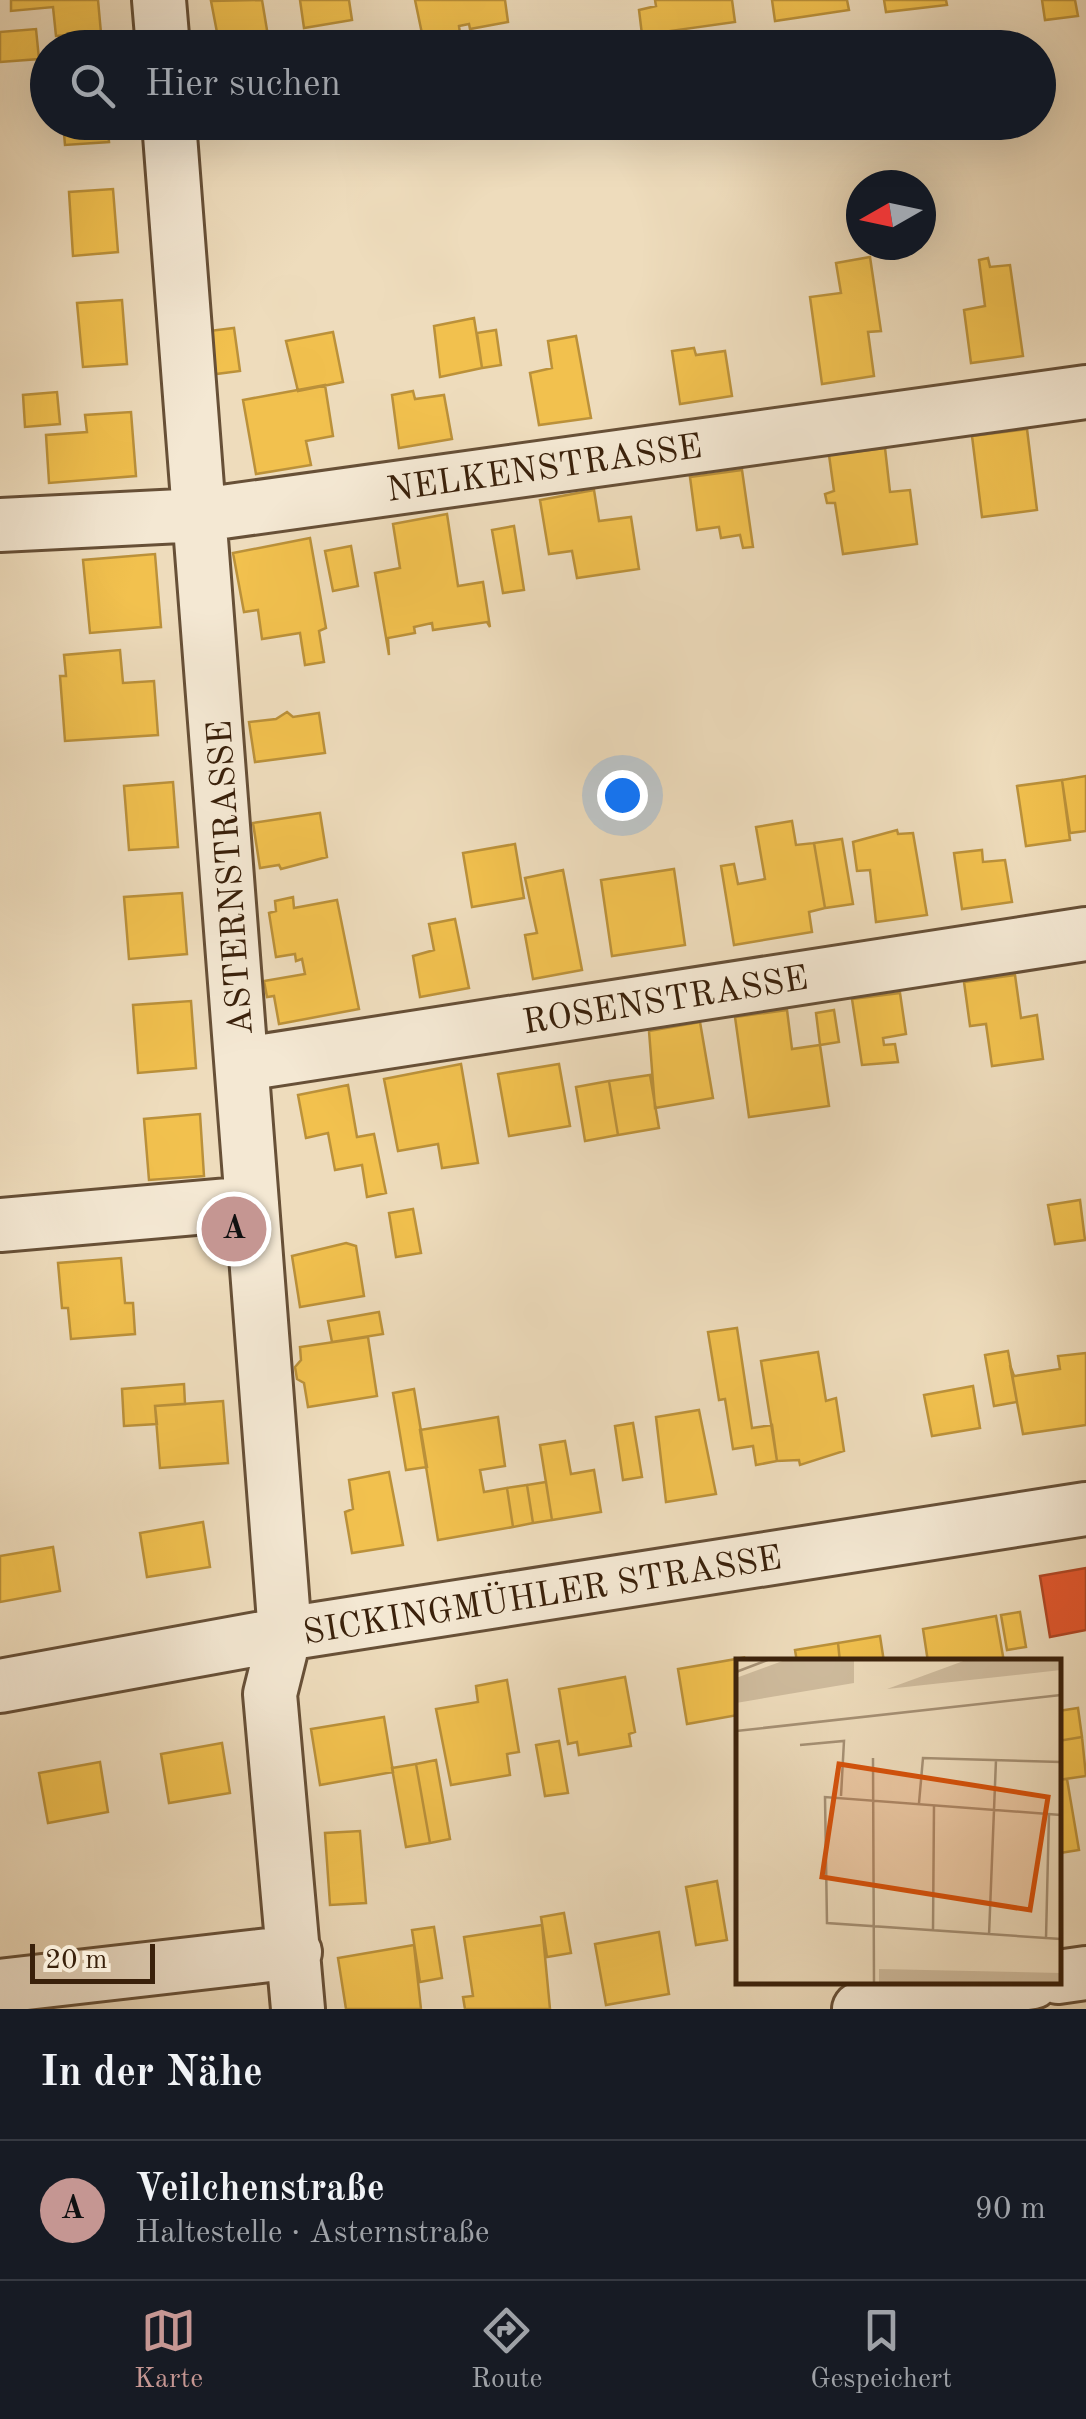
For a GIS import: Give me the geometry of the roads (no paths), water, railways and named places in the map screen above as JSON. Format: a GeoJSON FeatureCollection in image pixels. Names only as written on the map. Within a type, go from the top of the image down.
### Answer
{"type":"FeatureCollection","features":[{"type":"Feature","properties":{"kind":"street"},"geometry":{"type":"LineString","coordinates":[[159,0],[161,30]]}},
{"type":"Feature","properties":{"kind":"street","name":"ASTERNSTRASSE"},"geometry":{"type":"LineString","coordinates":[[170,140],[244,1064],[284,1634],[270,1694],[298,2009]]}},
{"type":"Feature","properties":{"kind":"street","name":"NELKENSTRASSE"},"geometry":{"type":"LineString","coordinates":[[0,525],[201,516],[1086,392]]}},
{"type":"Feature","properties":{"kind":"street","name":"ROSENSTRASSE"},"geometry":{"type":"LineString","coordinates":[[244,1064],[1086,934]]}},
{"type":"Feature","properties":{"kind":"street"},"geometry":{"type":"LineString","coordinates":[[0,1225],[252,1202]]}},
{"type":"Feature","properties":{"kind":"street","name":"SICKINGMÜHLER STRASSE"},"geometry":{"type":"LineString","coordinates":[[0,1686],[284,1634],[1086,1509]]}},
{"type":"Feature","properties":{"kind":"street"},"geometry":{"type":"LineString","coordinates":[[0,1986],[295,1952]]}},
{"type":"Feature","properties":{"kind":"street"},"geometry":{"type":"LineString","coordinates":[[1061,1977],[1086,1973]]}},
{"type":"Feature","properties":{"kind":"street"},"geometry":{"type":"LineString","coordinates":[[860,2009],[1019,1984]]}},
{"type":"Feature","properties":{"kind":"place","name":"Veilchenstraße"},"geometry":{"type":"Point","coordinates":[234,1229]}}]}
